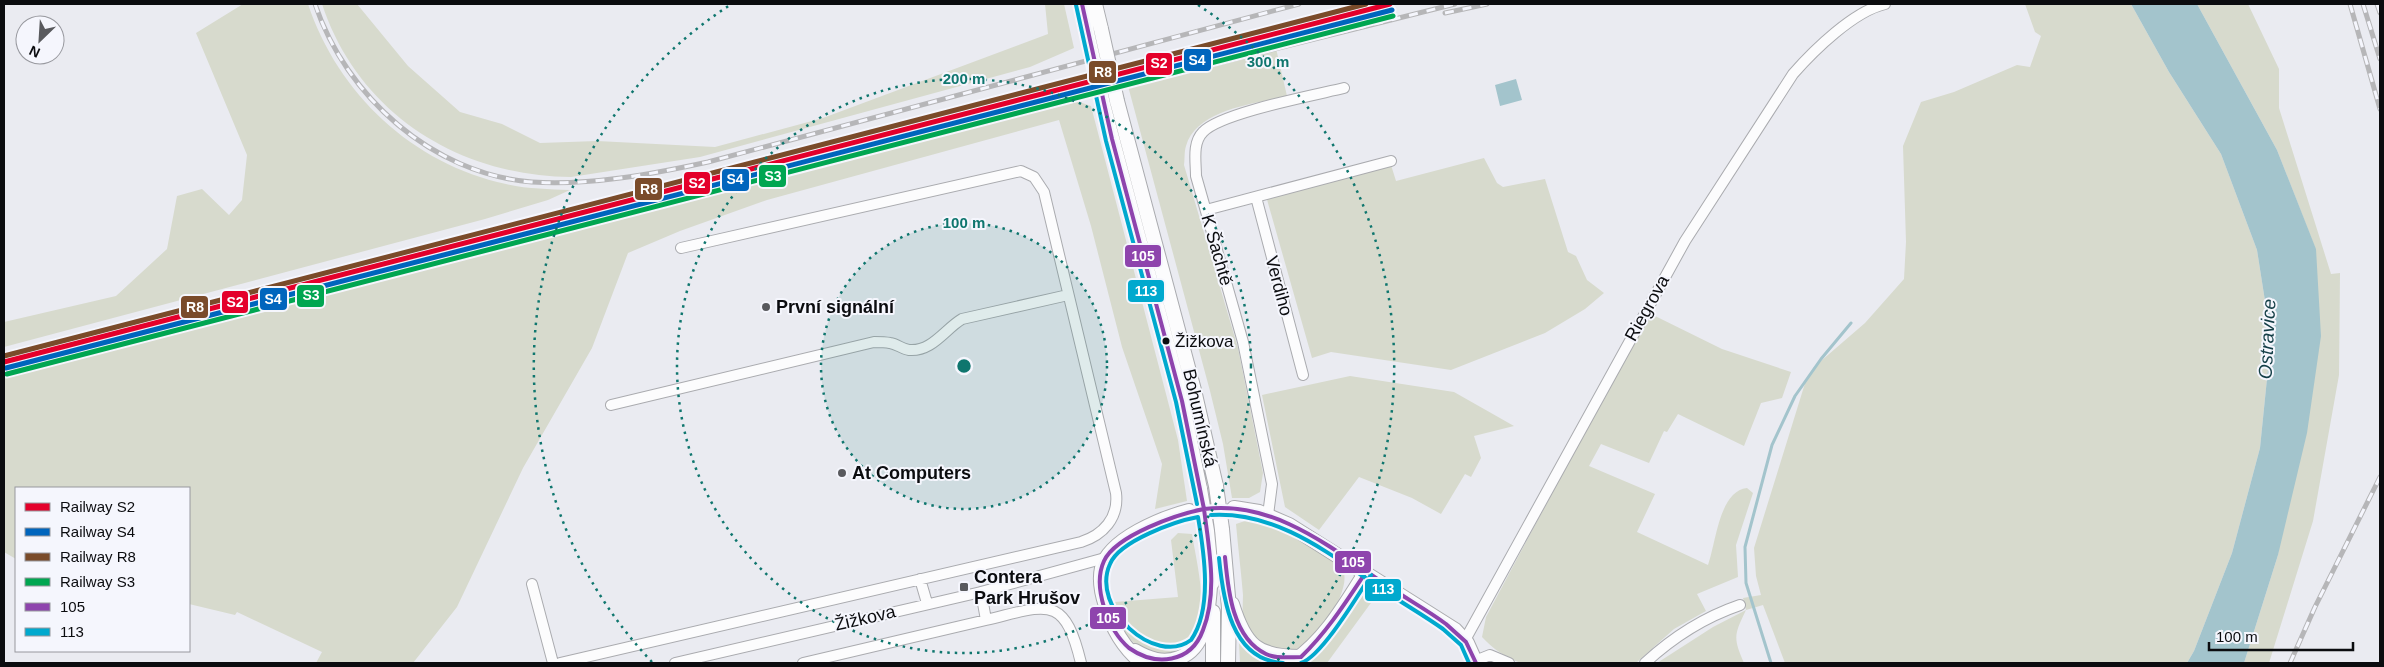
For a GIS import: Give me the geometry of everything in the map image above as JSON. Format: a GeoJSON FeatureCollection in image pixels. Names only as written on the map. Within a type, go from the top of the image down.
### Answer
{"type":"FeatureCollection","features":[{"type":"Feature","properties":{"kind":"main road","name":"Bohumínská"},"geometry":{"type":"LineString","coordinates":[[1082,4],[1094,31],[1180,392],[1200,489],[1207,531],[1211,575],[1213,663]]}},
{"type":"Feature","properties":{"kind":"main road","name":"Bohumínská"},"geometry":{"type":"LineString","coordinates":[[1094,31],[1096,4]]}},
{"type":"Feature","properties":{"kind":"main road","name":"Bohumínská"},"geometry":{"type":"LineString","coordinates":[[1110,102],[1188,365],[1216,486],[1227,574],[1228,663]]}},
{"type":"Feature","properties":{"kind":"main road"},"geometry":{"type":"LineString","coordinates":[[1234,508],[1268,514],[1301,531],[1366,572],[1451,628],[1465,640],[1475,662]]}},
{"type":"Feature","properties":{"kind":"main road","name":"Žižkova"},"geometry":{"type":"LineString","coordinates":[[1105,558],[1118,546],[1153,524],[1189,511]]}},
{"type":"Feature","properties":{"kind":"main road"},"geometry":{"type":"LineString","coordinates":[[1105,558],[1100,575],[1104,598],[1114,628],[1124,644],[1142,663]]}},
{"type":"Feature","properties":{"kind":"main road"},"geometry":{"type":"LineString","coordinates":[[1227,574],[1235,614],[1255,646],[1271,656],[1296,660],[1317,643],[1332,624],[1366,572]]}},
{"type":"Feature","properties":{"kind":"main road"},"geometry":{"type":"LineString","coordinates":[[1124,644],[1146,657],[1161,661],[1176,659],[1192,650],[1199,643],[1203,632],[1211,575]]}},
{"type":"Feature","properties":{"kind":"street","name":"Riegrova"},"geometry":{"type":"LineString","coordinates":[[1465,640],[1685,241],[1792,74],[1813,51],[1870,7],[1885,4]]}},
{"type":"Feature","properties":{"kind":"street","name":"K Šachtě"},"geometry":{"type":"LineString","coordinates":[[1268,514],[1272,490],[1270,471],[1243,342],[1196,176],[1195,147],[1202,132],[1227,117],[1344,88]]}},
{"type":"Feature","properties":{"kind":"street"},"geometry":{"type":"LineString","coordinates":[[1206,210],[1390,160]]}},
{"type":"Feature","properties":{"kind":"street"},"geometry":{"type":"LineString","coordinates":[[560,663],[726,626],[1081,542],[1100,533],[1113,519],[1116,493],[1044,192],[1034,177],[1021,171],[681,248]]}},
{"type":"Feature","properties":{"kind":"street","name":"Verdiho"},"geometry":{"type":"LineString","coordinates":[[1256,197],[1303,375]]}},
{"type":"Feature","properties":{"kind":"street"},"geometry":{"type":"LineString","coordinates":[[611,405],[874,342],[892,343],[907,350],[922,349],[940,338],[951,326],[962,319],[1068,295]]}},
{"type":"Feature","properties":{"kind":"street","name":"Žižkova"},"geometry":{"type":"LineString","coordinates":[[675,663],[927,603],[982,592],[1105,558]]}},
{"type":"Feature","properties":{"kind":"street"},"geometry":{"type":"LineString","coordinates":[[920,579],[927,603]]}},
{"type":"Feature","properties":{"kind":"street"},"geometry":{"type":"LineString","coordinates":[[532,584],[553,663]]}},
{"type":"Feature","properties":{"kind":"street"},"geometry":{"type":"LineString","coordinates":[[982,592],[986,620]]}},
{"type":"Feature","properties":{"kind":"street"},"geometry":{"type":"LineString","coordinates":[[1645,663],[1684,632],[1725,610],[1740,605]]}},
{"type":"Feature","properties":{"kind":"street"},"geometry":{"type":"LineString","coordinates":[[803,663],[1036,608],[1053,609],[1065,618],[1073,632],[1081,663]]}},
{"type":"Feature","properties":{"kind":"street"},"geometry":{"type":"LineString","coordinates":[[1475,662],[1490,655],[1509,663]]}},
{"type":"Feature","properties":{"kind":"shaded area"},"geometry":{"type":"Polygon","coordinates":[[[243,4],[308,4],[321,37],[359,95],[383,120],[410,142],[440,160],[472,174],[514,186],[570,190],[548,200],[485,219],[4,347],[4,322],[116,296],[167,249],[177,196],[202,189],[229,215],[242,200],[247,155],[196,33],[243,4]]]}},
{"type":"Feature","properties":{"kind":"shaded area"},"geometry":{"type":"Polygon","coordinates":[[[322,4],[357,4],[408,66],[460,112],[502,124],[540,143],[597,141],[715,147],[823,118],[1048,34],[1045,4],[1064,4],[1074,48],[1030,67],[700,157],[571,177],[529,174],[489,165],[452,151],[418,131],[387,106],[360,77],[338,43],[322,4]]]}},
{"type":"Feature","properties":{"kind":"shaded area"},"geometry":{"type":"Polygon","coordinates":[[[2025,4],[2131,4],[2169,72],[2221,154],[2257,250],[2271,339],[2260,448],[2232,553],[2194,651],[2187,663],[1785,663],[1763,605],[1746,610],[1743,598],[1761,595],[1756,576],[1754,548],[1806,380],[1814,367],[1865,323],[1904,279],[1906,242],[1903,146],[1921,102],[1954,92],[2017,65],[2030,67],[2041,36],[2035,32],[2025,4]]]}},
{"type":"Feature","properties":{"kind":"shaded area"},"geometry":{"type":"Polygon","coordinates":[[[2197,4],[2248,4],[2279,69],[2279,108],[2331,274],[2340,273],[2339,375],[2313,521],[2269,663],[2244,663],[2278,555],[2316,250],[2277,150],[2197,4]]]}},
{"type":"Feature","properties":{"kind":"shaded area"},"geometry":{"type":"Polygon","coordinates":[[[1275,44],[1287,96],[1229,110],[1214,116],[1192,134],[1185,153],[1184,165],[1238,348],[1263,473],[1260,492],[1249,498],[1232,498],[1223,444],[1210,391],[1128,86],[1275,44]]]}},
{"type":"Feature","properties":{"kind":"shaded area"},"geometry":{"type":"Polygon","coordinates":[[[1071,99],[1091,106],[1178,440],[1187,501],[1155,509],[1162,464],[1122,347],[1091,226],[1059,120],[767,200],[680,231],[628,253],[592,348],[523,468],[457,607],[413,663],[316,663],[322,652],[237,612],[235,615],[190,604],[190,487],[15,487],[15,558],[4,552],[4,376],[603,221],[753,180],[1071,99]]]}},
{"type":"Feature","properties":{"kind":"shaded area"},"geometry":{"type":"Polygon","coordinates":[[[1484,158],[1497,183],[1503,187],[1545,179],[1568,252],[1576,256],[1587,280],[1604,293],[1585,309],[1545,333],[1451,370],[1331,352],[1312,358],[1266,196],[1391,165],[1396,181],[1484,158]]]}},
{"type":"Feature","properties":{"kind":"shaded area"},"geometry":{"type":"Polygon","coordinates":[[[1651,314],[1722,349],[1791,372],[1782,398],[1761,403],[1744,446],[1678,414],[1667,432],[1664,431],[1649,463],[1601,444],[1589,466],[1655,494],[1637,532],[1708,565],[1724,508],[1730,498],[1738,491],[1747,488],[1753,493],[1736,545],[1738,577],[1697,594],[1706,611],[1674,629],[1636,663],[1521,663],[1500,652],[1482,637],[1486,617],[1596,411],[1651,314]]]}},
{"type":"Feature","properties":{"kind":"shaded area"},"geometry":{"type":"Polygon","coordinates":[[[1350,376],[1454,392],[1514,426],[1474,436],[1481,458],[1471,477],[1465,474],[1441,514],[1412,498],[1359,477],[1319,530],[1285,507],[1262,395],[1350,376]]]}},
{"type":"Feature","properties":{"kind":"shaded area"},"geometry":{"type":"Polygon","coordinates":[[[1248,520],[1303,538],[1330,554],[1339,563],[1344,573],[1342,592],[1337,604],[1323,626],[1307,643],[1299,648],[1286,650],[1263,645],[1254,638],[1244,621],[1236,524],[1248,520]]]}},
{"type":"Feature","properties":{"kind":"shaded area"},"geometry":{"type":"Polygon","coordinates":[[[1178,533],[1192,534],[1199,572],[1201,611],[1199,624],[1196,636],[1191,644],[1183,650],[1175,653],[1156,654],[1146,651],[1131,640],[1121,622],[1115,602],[1178,597],[1171,540],[1178,533]]]}},
{"type":"Feature","properties":{"kind":"shaded area"},"geometry":{"type":"Polygon","coordinates":[[[1367,591],[1376,596],[1327,663],[1303,663],[1326,644],[1357,598],[1360,599],[1367,591]]]}},
{"type":"Feature","properties":{"kind":"shaded area"},"geometry":{"type":"Polygon","coordinates":[[[1746,610],[1736,636],[1744,663],[1657,663],[1713,627],[1746,610]]]}},
{"type":"Feature","properties":{"kind":"shaded area"},"geometry":{"type":"Polygon","coordinates":[[[1242,639],[1287,663],[1240,663],[1239,642],[1242,639]]]}},
{"type":"Feature","properties":{"kind":"water"},"geometry":{"type":"Polygon","coordinates":[[[2131,4],[2197,4],[2277,150],[2316,249],[2321,336],[2307,433],[2278,555],[2244,663],[2187,663],[2194,651],[2232,553],[2260,448],[2271,339],[2257,250],[2221,154],[2169,72],[2131,4]]]}},
{"type":"Feature","properties":{"kind":"water"},"geometry":{"type":"Polygon","coordinates":[[[1516,79],[1522,100],[1500,106],[1495,85],[1516,79]]]}},
{"type":"Feature","properties":{"kind":"waterway"},"geometry":{"type":"LineString","coordinates":[[1771,663],[1746,583],[1745,547],[1772,445],[1795,396],[1821,359],[1851,323]]}},
{"type":"Feature","properties":{"kind":"tunnel"},"geometry":{"type":"LineString","coordinates":[[1189,511],[1209,508],[1234,508]]}},
{"type":"Feature","properties":{"kind":"railway"},"geometry":{"type":"LineString","coordinates":[[315,4],[329,38],[348,70],[371,99],[398,124],[428,146],[460,164],[495,176],[532,182],[553,183],[598,181],[665,171],[708,162],[1299,4]]}},
{"type":"Feature","properties":{"kind":"railway"},"geometry":{"type":"LineString","coordinates":[[1182,72],[1455,4]]}},
{"type":"Feature","properties":{"kind":"railway"},"geometry":{"type":"LineString","coordinates":[[1445,13],[1487,4]]}},
{"type":"Feature","properties":{"kind":"railway"},"geometry":{"type":"LineString","coordinates":[[2350,4],[2380,109]]}},
{"type":"Feature","properties":{"kind":"railway"},"geometry":{"type":"LineString","coordinates":[[2363,4],[2380,59]]}},
{"type":"Feature","properties":{"kind":"railway"},"geometry":{"type":"LineString","coordinates":[[2377,4],[2380,13]]}},
{"type":"Feature","properties":{"kind":"railway"},"geometry":{"type":"LineString","coordinates":[[2290,663],[2315,607],[2380,477]]}},
{"type":"Feature","properties":{"kind":"rail line","name":"R8"},"geometry":{"type":"LineString","coordinates":[[4,356],[1366,4]]}},
{"type":"Feature","properties":{"kind":"rail line","name":"S2"},"geometry":{"type":"LineString","coordinates":[[4,362],[1390,4]]}},
{"type":"Feature","properties":{"kind":"rail line","name":"S4"},"geometry":{"type":"LineString","coordinates":[[6,368],[1392,10]]}},
{"type":"Feature","properties":{"kind":"rail line","name":"S3"},"geometry":{"type":"LineString","coordinates":[[7,374],[1393,16]]}},
{"type":"Feature","properties":{"kind":"transit line","name":"105"},"geometry":{"type":"LineString","coordinates":[[1082,4],[1112,139],[1182,401],[1204,509]]}},
{"type":"Feature","properties":{"kind":"transit line","name":"113"},"geometry":{"type":"LineString","coordinates":[[1076,5],[1106,141],[1176,402],[1197,504]]}},
{"type":"Feature","properties":{"kind":"transit line","name":"105"},"geometry":{"type":"LineString","coordinates":[[1204,509],[1229,508],[1253,512],[1299,529],[1341,554],[1446,624],[1466,642],[1476,663]]}},
{"type":"Feature","properties":{"kind":"transit line","name":"105"},"geometry":{"type":"LineString","coordinates":[[1204,509],[1210,555],[1211,586],[1208,616],[1203,630],[1190,649],[1181,655],[1161,659],[1139,654],[1121,640],[1104,608],[1100,583],[1104,561],[1111,552],[1134,534],[1164,521],[1204,509]]}},
{"type":"Feature","properties":{"kind":"transit line","name":"113"},"geometry":{"type":"LineString","coordinates":[[1211,515],[1235,516],[1257,520],[1279,527],[1321,548],[1443,629],[1461,645],[1469,663]]}},
{"type":"Feature","properties":{"kind":"transit line","name":"113"},"geometry":{"type":"LineString","coordinates":[[1198,517],[1203,547],[1205,580],[1202,613],[1198,627],[1191,640],[1176,646],[1160,646],[1144,639],[1130,629],[1117,615],[1109,598],[1106,581],[1110,564],[1115,556],[1124,548],[1149,533],[1198,517]]}},
{"type":"Feature","properties":{"kind":"transit line","name":"105"},"geometry":{"type":"LineString","coordinates":[[1225,557],[1230,598],[1239,625],[1255,647],[1270,656],[1279,657],[1301,657],[1328,627],[1366,572]]}},
{"type":"Feature","properties":{"kind":"transit line","name":"113"},"geometry":{"type":"LineString","coordinates":[[1219,558],[1227,608],[1233,625],[1241,639],[1252,651],[1265,659],[1283,663]]}},
{"type":"Feature","properties":{"kind":"transit line","name":"113"},"geometry":{"type":"LineString","coordinates":[[1301,663],[1310,658],[1329,637],[1371,575]]}},
{"type":"Feature","properties":{"kind":"place","name":"První signální"},"geometry":{"type":"Point","coordinates":[766,307]}},
{"type":"Feature","properties":{"kind":"place","name":"Žižkova"},"geometry":{"type":"Point","coordinates":[1166,341]}},
{"type":"Feature","properties":{"kind":"place","name":"At Computers"},"geometry":{"type":"Point","coordinates":[842,473]}},
{"type":"Feature","properties":{"kind":"place","name":"Contera Park Hrušov"},"geometry":{"type":"Point","coordinates":[964,587]}},
{"type":"Feature","properties":{"kind":"water label","name":"Ostravice"},"geometry":{"type":"Point","coordinates":[2267,339]}}]}
